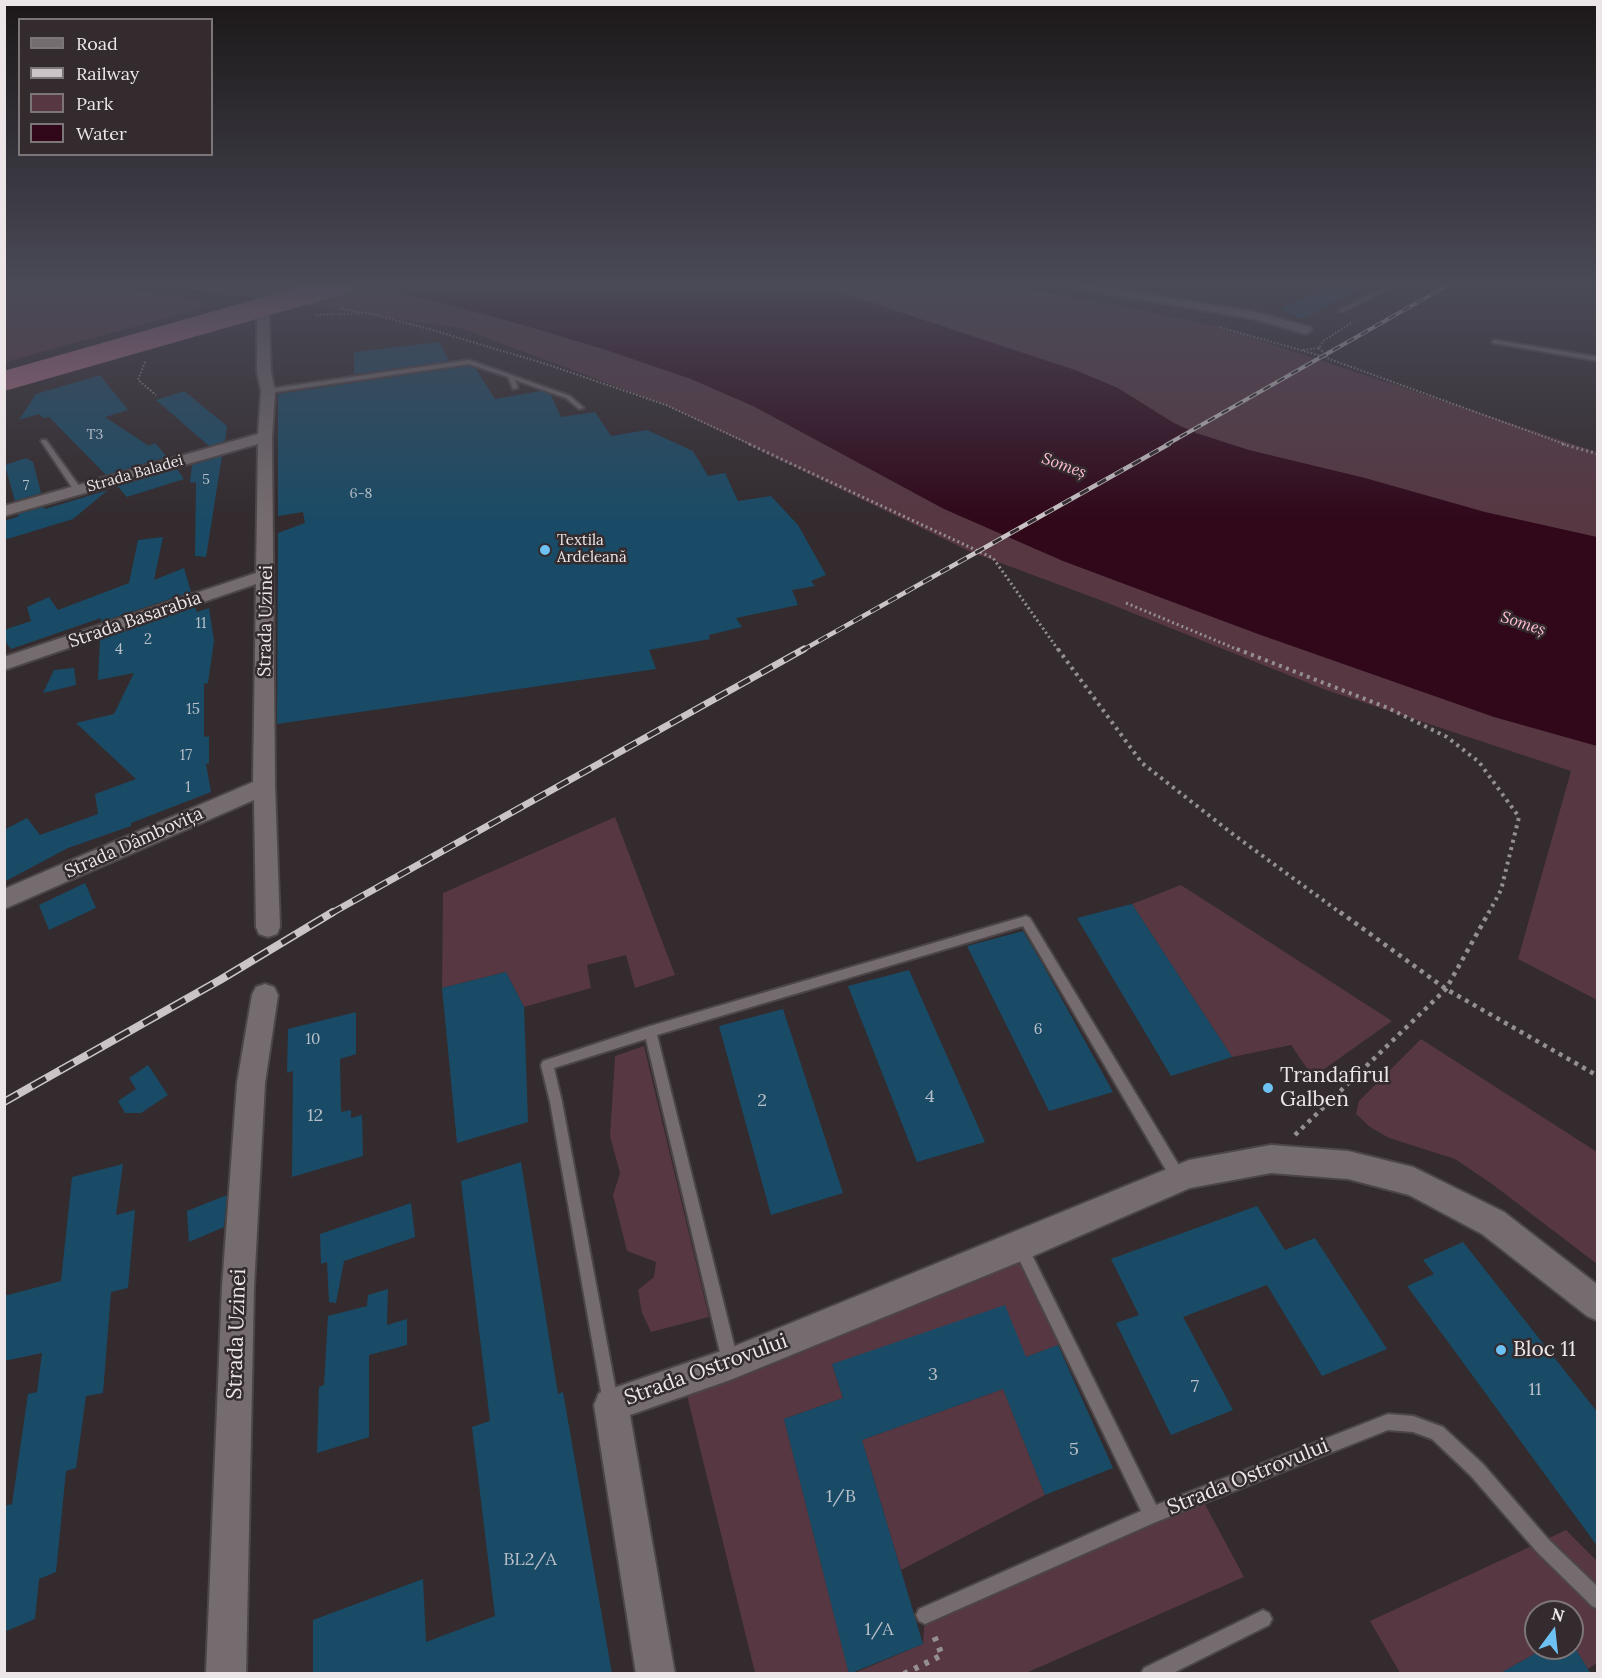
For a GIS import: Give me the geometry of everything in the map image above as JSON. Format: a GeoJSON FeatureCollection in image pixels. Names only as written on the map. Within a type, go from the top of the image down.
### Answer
{"type":"FeatureCollection","features":[{"type":"Feature","properties":{"kind":"main road"},"geometry":{"type":"LineString","coordinates":[[4,373],[41,362]]}},
{"type":"Feature","properties":{"kind":"main road"},"geometry":{"type":"LineString","coordinates":[[4,381],[70,362]]}},
{"type":"Feature","properties":{"kind":"street","name":"Strada Uzinei"},"geometry":{"type":"LineString","coordinates":[[264,362],[268,391],[265,437],[264,786],[268,927]]}},
{"type":"Feature","properties":{"kind":"street","name":"Strada Baladei"},"geometry":{"type":"LineString","coordinates":[[4,511],[265,437]]}},
{"type":"Feature","properties":{"kind":"street","name":"Strada Basarabia"},"geometry":{"type":"LineString","coordinates":[[4,664],[266,575]]}},
{"type":"Feature","properties":{"kind":"street","name":"Strada Dâmbovița"},"geometry":{"type":"LineString","coordinates":[[4,900],[264,786]]}},
{"type":"Feature","properties":{"kind":"street","name":"Strada Uzinei"},"geometry":{"type":"LineString","coordinates":[[226,1674],[238,1287],[251,1083],[265,995]]}},
{"type":"Feature","properties":{"kind":"street","name":"Strada Ostrovului"},"geometry":{"type":"LineString","coordinates":[[656,1674],[611,1405],[730,1364],[1020,1246],[1189,1174],[1271,1159],[1348,1165],[1413,1182],[1493,1223],[1598,1305]]}},
{"type":"Feature","properties":{"kind":"lane"},"geometry":{"type":"LineString","coordinates":[[268,391],[462,362]]}},
{"type":"Feature","properties":{"kind":"lane"},"geometry":{"type":"LineString","coordinates":[[466,362],[479,364],[568,397],[581,408]]}},
{"type":"Feature","properties":{"kind":"lane"},"geometry":{"type":"LineString","coordinates":[[511,376],[515,388]]}},
{"type":"Feature","properties":{"kind":"lane"},"geometry":{"type":"LineString","coordinates":[[44,441],[78,490]]}},
{"type":"Feature","properties":{"kind":"lane"},"geometry":{"type":"LineString","coordinates":[[611,1405],[556,1102],[547,1065],[650,1032],[1026,921],[1179,1178]]}},
{"type":"Feature","properties":{"kind":"lane"},"geometry":{"type":"LineString","coordinates":[[650,1032],[730,1364]]}},
{"type":"Feature","properties":{"kind":"lane","name":"Strada Ostrovului"},"geometry":{"type":"LineString","coordinates":[[1020,1246],[1152,1515],[1388,1422],[1413,1424],[1437,1433],[1476,1470],[1543,1546],[1598,1600]]}},
{"type":"Feature","properties":{"kind":"lane"},"geometry":{"type":"LineString","coordinates":[[925,1615],[1152,1515]]}},
{"type":"Feature","properties":{"kind":"lane"},"geometry":{"type":"LineString","coordinates":[[1150,1674],[1263,1619]]}},
{"type":"Feature","properties":{"kind":"path"},"geometry":{"type":"LineString","coordinates":[[145,362],[138,380],[156,395]]}},
{"type":"Feature","properties":{"kind":"path"},"geometry":{"type":"LineString","coordinates":[[539,362],[666,405],[993,558],[1142,763],[1234,835],[1446,989],[1598,1076]]}},
{"type":"Feature","properties":{"kind":"path"},"geometry":{"type":"LineString","coordinates":[[1339,362],[1549,440],[1598,454]]}},
{"type":"Feature","properties":{"kind":"path"},"geometry":{"type":"LineString","coordinates":[[1126,603],[1180,627],[1388,708],[1447,737],[1479,762],[1519,817],[1501,890],[1446,989],[1271,1159]]}},
{"type":"Feature","properties":{"kind":"path"},"geometry":{"type":"LineString","coordinates":[[904,1674],[942,1655],[925,1615]]}},
{"type":"Feature","properties":{"kind":"green space"},"geometry":{"type":"Polygon","coordinates":[[[552,362],[1326,362],[1597,452],[1597,1000],[1518,959],[1571,771],[1326,690],[1100,600],[971,552],[666,405],[552,362]]]}},
{"type":"Feature","properties":{"kind":"green space"},"geometry":{"type":"Polygon","coordinates":[[[615,817],[675,975],[635,988],[626,955],[587,965],[591,988],[524,1007],[506,972],[442,988],[443,893],[615,817]]]}},
{"type":"Feature","properties":{"kind":"green space"},"geometry":{"type":"Polygon","coordinates":[[[1181,885],[1392,1021],[1313,1077],[1291,1045],[1232,1057],[1132,904],[1181,885]]]}},
{"type":"Feature","properties":{"kind":"green space"},"geometry":{"type":"Polygon","coordinates":[[[1421,1039],[1597,1152],[1597,1264],[1492,1184],[1455,1159],[1389,1138],[1370,1127],[1356,1114],[1359,1101],[1421,1039]]]}},
{"type":"Feature","properties":{"kind":"green space"},"geometry":{"type":"Polygon","coordinates":[[[644,1046],[709,1317],[651,1332],[642,1313],[638,1290],[654,1277],[656,1262],[627,1251],[613,1195],[620,1173],[610,1136],[615,1056],[644,1046]]]}},
{"type":"Feature","properties":{"kind":"green space"},"geometry":{"type":"Polygon","coordinates":[[[1020,1246],[1059,1345],[1026,1357],[832,1364],[843,1398],[784,1419],[849,1673],[755,1673],[683,1379],[1020,1246]]]}},
{"type":"Feature","properties":{"kind":"green space"},"geometry":{"type":"Polygon","coordinates":[[[1003,1389],[1045,1495],[901,1570],[862,1440],[1003,1389]]]}},
{"type":"Feature","properties":{"kind":"green space"},"geometry":{"type":"Polygon","coordinates":[[[1200,1495],[1244,1577],[1026,1673],[852,1674],[923,1644],[925,1615],[1200,1495]]]}},
{"type":"Feature","properties":{"kind":"green space"},"geometry":{"type":"Polygon","coordinates":[[[1566,1530],[1597,1561],[1597,1663],[1588,1669],[1582,1660],[1584,1600],[1524,1600],[1524,1660],[1499,1674],[1400,1673],[1370,1621],[1566,1530]]]}},
{"type":"Feature","properties":{"kind":"water","name":"Someș"},"geometry":{"type":"Polygon","coordinates":[[[642,362],[1052,362],[1118,388],[1174,423],[1196,433],[1249,450],[1365,478],[1485,512],[1597,537],[1597,746],[1494,717],[1258,634],[1063,561],[944,509],[753,406],[691,379],[642,362]]]}},
{"type":"Feature","properties":{"kind":"building"},"geometry":{"type":"Polygon","coordinates":[[[354,362],[439,362],[354,374],[354,362]]]}},
{"type":"Feature","properties":{"kind":"building","name":"Textila Ardeleană"},"geometry":{"type":"Polygon","coordinates":[[[469,366],[476,369],[495,399],[541,391],[551,395],[561,417],[595,412],[611,436],[647,430],[693,451],[708,476],[725,473],[738,501],[771,496],[798,525],[826,575],[811,581],[815,586],[792,590],[798,605],[736,618],[742,627],[709,635],[710,639],[649,650],[656,669],[277,724],[278,533],[305,523],[303,512],[278,516],[278,394],[469,366]]]}},
{"type":"Feature","properties":{"kind":"building"},"geometry":{"type":"Polygon","coordinates":[[[100,375],[128,410],[105,417],[149,446],[155,443],[167,457],[106,475],[49,417],[43,418],[39,414],[19,420],[36,394],[100,375]]]}},
{"type":"Feature","properties":{"kind":"building"},"geometry":{"type":"Polygon","coordinates":[[[184,391],[227,426],[225,441],[209,446],[156,400],[184,391]]]}},
{"type":"Feature","properties":{"kind":"building"},"geometry":{"type":"Polygon","coordinates":[[[222,456],[206,557],[195,556],[196,482],[190,483],[192,465],[222,456]]]}},
{"type":"Feature","properties":{"kind":"building"},"geometry":{"type":"Polygon","coordinates":[[[26,458],[33,462],[41,493],[15,501],[5,465],[26,458]]]}},
{"type":"Feature","properties":{"kind":"building"},"geometry":{"type":"Polygon","coordinates":[[[177,469],[184,479],[127,497],[117,486],[177,469]]]}},
{"type":"Feature","properties":{"kind":"building"},"geometry":{"type":"Polygon","coordinates":[[[108,490],[73,519],[4,540],[4,521],[19,516],[18,514],[44,507],[45,509],[108,490]]]}},
{"type":"Feature","properties":{"kind":"building"},"geometry":{"type":"Polygon","coordinates":[[[163,537],[154,580],[184,568],[191,592],[101,622],[101,618],[11,649],[4,640],[4,630],[31,621],[27,607],[49,597],[58,610],[129,583],[138,540],[163,537]]]}},
{"type":"Feature","properties":{"kind":"building"},"geometry":{"type":"Polygon","coordinates":[[[195,607],[197,612],[209,608],[214,641],[208,683],[204,684],[204,737],[209,736],[209,763],[206,764],[211,792],[131,823],[131,826],[68,848],[4,882],[4,830],[27,818],[40,835],[98,814],[95,794],[136,779],[76,723],[114,714],[134,673],[98,680],[100,640],[195,607]]]}},
{"type":"Feature","properties":{"kind":"building"},"geometry":{"type":"Polygon","coordinates":[[[74,668],[76,685],[43,693],[54,670],[74,668]]]}},
{"type":"Feature","properties":{"kind":"building"},"geometry":{"type":"Polygon","coordinates":[[[85,883],[96,908],[49,930],[39,905],[85,883]]]}},
{"type":"Feature","properties":{"kind":"building"},"geometry":{"type":"Polygon","coordinates":[[[1132,904],[1232,1057],[1171,1076],[1077,918],[1132,904]]]}},
{"type":"Feature","properties":{"kind":"building"},"geometry":{"type":"Polygon","coordinates":[[[1023,931],[1113,1092],[1049,1111],[967,946],[1023,931]]]}},
{"type":"Feature","properties":{"kind":"building"},"geometry":{"type":"Polygon","coordinates":[[[909,970],[985,1142],[917,1162],[848,986],[909,970]]]}},
{"type":"Feature","properties":{"kind":"building"},"geometry":{"type":"Polygon","coordinates":[[[506,972],[524,1007],[528,1122],[457,1143],[442,988],[506,972]]]}},
{"type":"Feature","properties":{"kind":"building"},"geometry":{"type":"Polygon","coordinates":[[[783,1009],[843,1193],[771,1215],[719,1026],[783,1009]]]}},
{"type":"Feature","properties":{"kind":"building"},"geometry":{"type":"Polygon","coordinates":[[[356,1012],[356,1054],[340,1059],[341,1112],[351,1110],[351,1118],[362,1115],[363,1156],[292,1177],[293,1071],[287,1073],[288,1029],[356,1012]]]}},
{"type":"Feature","properties":{"kind":"building"},"geometry":{"type":"Polygon","coordinates":[[[148,1065],[168,1095],[141,1113],[125,1113],[118,1101],[136,1089],[129,1078],[148,1065]]]}},
{"type":"Feature","properties":{"kind":"building"},"geometry":{"type":"Polygon","coordinates":[[[521,1162],[558,1394],[563,1392],[612,1674],[313,1674],[313,1620],[423,1579],[426,1642],[495,1616],[472,1427],[490,1421],[461,1181],[521,1162]]]}},
{"type":"Feature","properties":{"kind":"building"},"geometry":{"type":"Polygon","coordinates":[[[123,1164],[116,1215],[135,1210],[128,1288],[111,1292],[103,1393],[86,1396],[76,1468],[66,1471],[56,1572],[39,1579],[35,1619],[4,1632],[4,1506],[12,1504],[28,1394],[37,1392],[42,1353],[4,1361],[4,1296],[61,1281],[72,1177],[123,1164]]]}},
{"type":"Feature","properties":{"kind":"building"},"geometry":{"type":"Polygon","coordinates":[[[227,1195],[224,1227],[189,1242],[187,1211],[227,1195]]]}},
{"type":"Feature","properties":{"kind":"building"},"geometry":{"type":"Polygon","coordinates":[[[411,1203],[415,1237],[344,1261],[336,1303],[329,1302],[327,1262],[321,1264],[320,1234],[411,1203]]]}},
{"type":"Feature","properties":{"kind":"building"},"geometry":{"type":"Polygon","coordinates":[[[1257,1206],[1285,1250],[1315,1238],[1387,1349],[1322,1376],[1267,1285],[1183,1317],[1233,1410],[1171,1435],[1116,1323],[1139,1315],[1111,1259],[1257,1206]]]}},
{"type":"Feature","properties":{"kind":"building","name":"Bloc 11"},"geometry":{"type":"Polygon","coordinates":[[[1463,1242],[1598,1413],[1598,1547],[1407,1286],[1434,1274],[1423,1260],[1463,1242]]]}},
{"type":"Feature","properties":{"kind":"building"},"geometry":{"type":"Polygon","coordinates":[[[388,1289],[387,1325],[407,1319],[407,1345],[369,1355],[369,1437],[317,1453],[319,1387],[324,1385],[328,1316],[367,1306],[368,1295],[388,1289]]]}},
{"type":"Feature","properties":{"kind":"building"},"geometry":{"type":"Polygon","coordinates":[[[1005,1305],[1026,1357],[1058,1345],[1113,1468],[1045,1495],[1003,1389],[862,1440],[923,1644],[849,1674],[784,1419],[843,1398],[832,1364],[1005,1305]]]}},
{"type":"Feature","properties":{"kind":"building"},"geometry":{"type":"Polygon","coordinates":[[[1524,1660],[1582,1660],[1591,1674],[1499,1674],[1524,1660]]]}},
{"type":"Feature","properties":{"kind":"railway"},"geometry":{"type":"LineString","coordinates":[[1166,445],[1312,362]]}},
{"type":"Feature","properties":{"kind":"railway"},"geometry":{"type":"LineString","coordinates":[[801,651],[1169,444]]}},
{"type":"Feature","properties":{"kind":"railway"},"geometry":{"type":"LineString","coordinates":[[330,914],[804,649]]}},
{"type":"Feature","properties":{"kind":"railway"},"geometry":{"type":"LineString","coordinates":[[4,1102],[220,980],[333,912]]}},
{"type":"Feature","properties":{"kind":"place","name":"Textila Ardeleană"},"geometry":{"type":"Point","coordinates":[545,550]}},
{"type":"Feature","properties":{"kind":"place","name":"Trandafirul Galben"},"geometry":{"type":"Point","coordinates":[1268,1088]}},
{"type":"Feature","properties":{"kind":"place","name":"Bloc 11"},"geometry":{"type":"Point","coordinates":[1501,1350]}}]}
